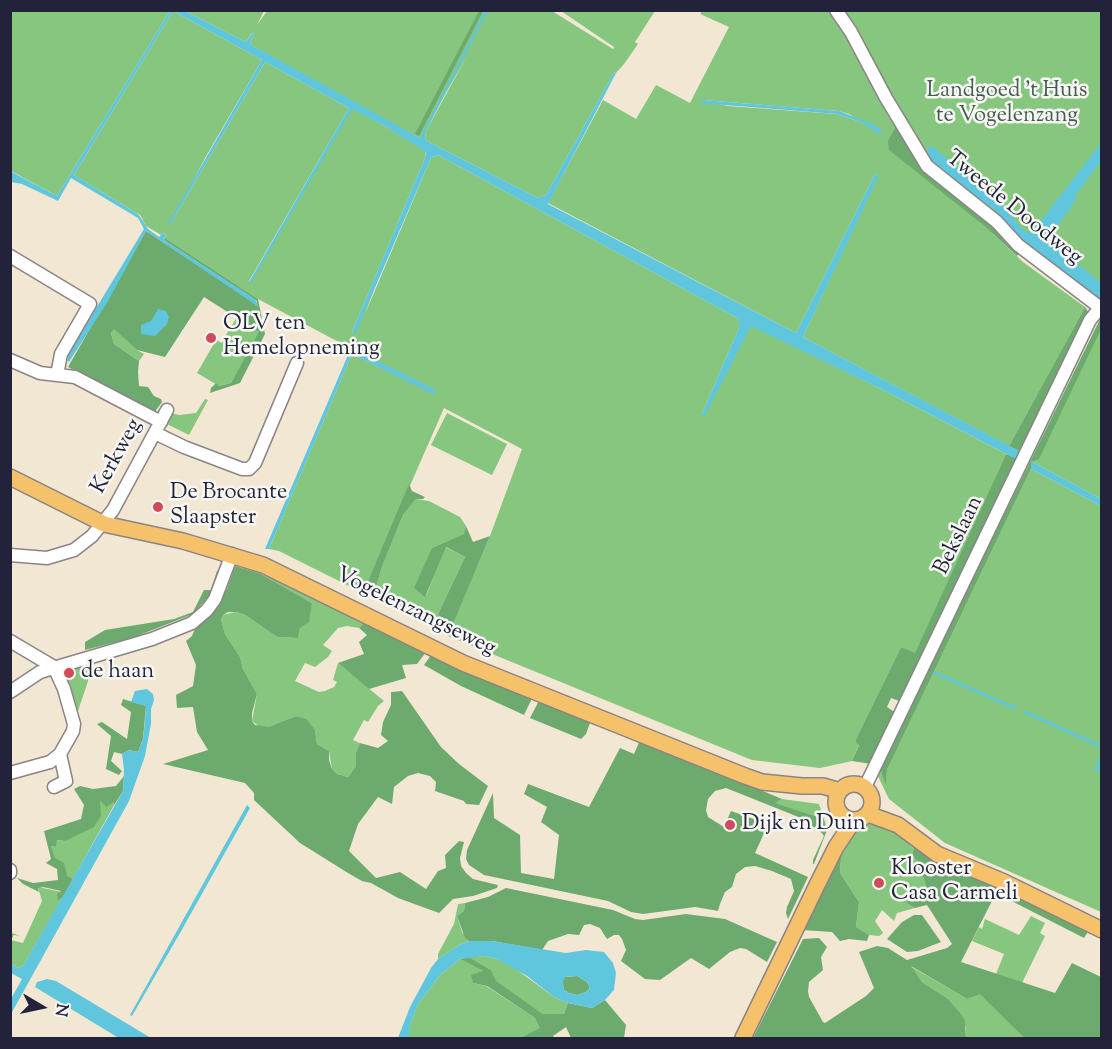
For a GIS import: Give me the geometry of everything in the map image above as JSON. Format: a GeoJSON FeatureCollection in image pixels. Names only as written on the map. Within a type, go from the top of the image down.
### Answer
{"type":"FeatureCollection","features":[{"type":"Feature","properties":{"kind":"main road","name":"Vogelenzangseweg"},"geometry":{"type":"LineString","coordinates":[[10,477],[104,524],[232,554],[280,572],[495,677],[745,776],[762,782],[823,786],[838,795]]}},
{"type":"Feature","properties":{"kind":"main road"},"geometry":{"type":"LineString","coordinates":[[743,1038],[836,848],[860,814],[872,796],[865,787],[854,783],[846,786],[838,795],[838,811],[860,814],[890,815],[898,825],[937,854],[1004,882],[1101,930]]}},
{"type":"Feature","properties":{"kind":"street","name":"Tweede Doodweg"},"geometry":{"type":"LineString","coordinates":[[836,10],[851,32],[886,98],[927,166],[997,222],[1018,244],[1101,308]]}},
{"type":"Feature","properties":{"kind":"street"},"geometry":{"type":"LineString","coordinates":[[10,256],[90,304],[61,354],[57,375]]}},
{"type":"Feature","properties":{"kind":"street","name":"Bekslaan"},"geometry":{"type":"LineString","coordinates":[[865,787],[1090,320],[1101,308]]}},
{"type":"Feature","properties":{"kind":"street"},"geometry":{"type":"LineString","coordinates":[[10,360],[40,373],[75,377],[203,454],[242,470],[249,470],[255,463],[297,363]]}},
{"type":"Feature","properties":{"kind":"street","name":"Kerkweg"},"geometry":{"type":"LineString","coordinates":[[10,555],[47,558],[68,553],[92,537],[104,524],[167,410]]}},
{"type":"Feature","properties":{"kind":"street"},"geometry":{"type":"LineString","coordinates":[[10,693],[40,672],[152,639],[192,623],[207,610],[215,599],[232,554]]}},
{"type":"Feature","properties":{"kind":"street"},"geometry":{"type":"LineString","coordinates":[[10,641],[54,667],[64,689],[74,724],[73,731],[60,754],[50,762],[10,772]]}},
{"type":"Feature","properties":{"kind":"street"},"geometry":{"type":"LineString","coordinates":[[54,788],[66,782],[60,754]]}},
{"type":"Feature","properties":{"kind":"green space"},"geometry":{"type":"Polygon","coordinates":[[[10,11],[170,11],[57,196],[11,171],[10,11]]]}},
{"type":"Feature","properties":{"kind":"green space"},"geometry":{"type":"Polygon","coordinates":[[[173,11],[262,60],[205,158],[170,225],[265,62],[349,108],[250,282],[352,108],[426,151],[352,332],[354,333],[375,287],[365,314],[431,158],[438,155],[739,319],[739,328],[701,416],[751,325],[1006,454],[915,654],[901,647],[855,741],[859,744],[852,761],[820,768],[752,760],[448,636],[373,597],[382,567],[403,515],[416,499],[429,501],[460,517],[466,526],[465,534],[432,548],[426,596],[445,547],[465,557],[438,614],[448,635],[490,536],[522,449],[444,408],[363,593],[279,551],[269,549],[352,354],[433,393],[435,390],[258,299],[165,238],[166,234],[161,235],[146,226],[140,215],[74,175],[173,11]]]}},
{"type":"Feature","properties":{"kind":"green space"},"geometry":{"type":"Polygon","coordinates":[[[185,11],[264,11],[257,25],[267,11],[552,11],[613,49],[614,47],[561,11],[655,11],[635,42],[638,44],[624,64],[616,73],[614,72],[546,195],[538,198],[425,140],[426,131],[467,56],[420,138],[354,104],[250,44],[254,33],[246,42],[185,11]]]}},
{"type":"Feature","properties":{"kind":"green space"},"geometry":{"type":"Polygon","coordinates":[[[479,11],[483,11],[419,136],[415,134],[479,11]]]}},
{"type":"Feature","properties":{"kind":"green space"},"geometry":{"type":"Polygon","coordinates":[[[702,11],[834,11],[898,123],[982,224],[1023,262],[1085,307],[1009,446],[803,337],[878,175],[875,174],[796,333],[548,203],[603,100],[636,119],[656,85],[690,103],[729,27],[700,14],[702,11]],[[703,100],[728,106],[837,114],[863,123],[881,134],[849,114],[839,111],[703,100]]]}},
{"type":"Feature","properties":{"kind":"green space","name":"Landgoed 't Huis te Vogelenzang"},"geometry":{"type":"Polygon","coordinates":[[[838,11],[1101,11],[1101,304],[929,163],[838,11]]]}},
{"type":"Feature","properties":{"kind":"green space"},"geometry":{"type":"Polygon","coordinates":[[[898,123],[916,154],[1022,250],[1017,256],[982,224],[889,150],[888,141],[898,123]]]}},
{"type":"Feature","properties":{"kind":"green space"},"geometry":{"type":"Polygon","coordinates":[[[146,231],[254,302],[256,306],[257,301],[164,240],[165,238],[258,299],[265,334],[240,383],[210,393],[216,383],[219,386],[231,383],[259,332],[204,297],[165,357],[137,350],[114,329],[111,333],[114,344],[139,361],[139,386],[148,387],[154,396],[161,399],[162,402],[154,413],[68,367],[146,231]]]}},
{"type":"Feature","properties":{"kind":"green space"},"geometry":{"type":"Polygon","coordinates":[[[1085,307],[1089,313],[1023,453],[1009,446],[1085,307]]]}},
{"type":"Feature","properties":{"kind":"green space"},"geometry":{"type":"Polygon","coordinates":[[[237,317],[259,334],[231,383],[219,386],[197,373],[216,340],[222,343],[224,339],[228,341],[230,337],[226,335],[237,317]]]}},
{"type":"Feature","properties":{"kind":"green space"},"geometry":{"type":"Polygon","coordinates":[[[1101,317],[1101,329],[1039,459],[1031,462],[1031,469],[887,770],[886,785],[880,768],[1101,317]]]}},
{"type":"Feature","properties":{"kind":"green space"},"geometry":{"type":"Polygon","coordinates":[[[1101,326],[1101,499],[1031,461],[1101,326]]]}},
{"type":"Feature","properties":{"kind":"green space"},"geometry":{"type":"Polygon","coordinates":[[[114,328],[144,354],[139,361],[114,344],[111,333],[114,328]]]}},
{"type":"Feature","properties":{"kind":"green space"},"geometry":{"type":"Polygon","coordinates":[[[205,399],[208,400],[189,435],[165,423],[171,413],[179,415],[196,413],[205,399]]]}},
{"type":"Feature","properties":{"kind":"green space"},"geometry":{"type":"Polygon","coordinates":[[[447,413],[507,444],[492,475],[431,445],[447,413]]]}},
{"type":"Feature","properties":{"kind":"green space"},"geometry":{"type":"Polygon","coordinates":[[[1006,454],[1020,460],[902,702],[891,698],[887,707],[896,713],[872,764],[852,761],[859,745],[855,741],[901,647],[915,653],[1006,454]]]}},
{"type":"Feature","properties":{"kind":"green space"},"geometry":{"type":"Polygon","coordinates":[[[1031,469],[1101,506],[1101,912],[945,843],[889,799],[875,770],[880,768],[886,782],[887,770],[1031,469]]]}},
{"type":"Feature","properties":{"kind":"green space"},"geometry":{"type":"Polygon","coordinates":[[[409,484],[412,491],[425,497],[416,499],[403,515],[382,567],[373,597],[367,595],[363,593],[409,484]]]}},
{"type":"Feature","properties":{"kind":"green space"},"geometry":{"type":"Polygon","coordinates":[[[466,526],[473,542],[490,536],[448,636],[438,614],[465,557],[446,547],[425,597],[414,588],[432,548],[464,534],[466,526]]]}},
{"type":"Feature","properties":{"kind":"green space"},"geometry":{"type":"Polygon","coordinates":[[[235,566],[259,573],[312,603],[309,622],[300,628],[298,638],[277,637],[245,615],[236,612],[223,615],[221,620],[225,634],[240,657],[243,669],[257,694],[252,713],[252,721],[255,725],[268,727],[296,716],[306,719],[315,730],[317,744],[329,751],[332,769],[337,774],[348,777],[356,766],[356,752],[360,743],[378,748],[388,741],[381,735],[383,722],[391,705],[391,692],[402,691],[441,747],[488,786],[479,805],[466,804],[464,801],[435,791],[436,782],[430,776],[418,773],[408,776],[394,787],[392,804],[378,797],[358,824],[349,851],[376,878],[400,872],[426,889],[438,871],[446,868],[445,855],[459,841],[464,842],[460,858],[461,866],[466,873],[473,879],[498,885],[497,888],[473,896],[453,899],[439,913],[398,898],[371,883],[362,881],[300,843],[254,800],[254,793],[245,783],[163,764],[208,750],[197,732],[193,707],[177,708],[176,695],[193,686],[196,665],[186,641],[192,636],[196,626],[204,621],[220,600],[227,589],[235,566]]]}},
{"type":"Feature","properties":{"kind":"green space"},"geometry":{"type":"Polygon","coordinates":[[[221,570],[213,591],[193,614],[132,638],[85,650],[85,642],[105,630],[174,619],[193,612],[204,590],[211,590],[217,571],[221,570]]]}},
{"type":"Feature","properties":{"kind":"green space"},"geometry":{"type":"Polygon","coordinates":[[[259,573],[365,622],[359,628],[347,626],[338,628],[323,645],[332,651],[328,657],[315,667],[305,663],[295,681],[319,692],[325,691],[334,687],[337,682],[333,680],[338,663],[384,701],[368,722],[364,720],[353,740],[360,743],[356,752],[356,766],[348,777],[337,774],[332,769],[329,751],[317,744],[315,730],[296,716],[261,728],[252,721],[257,694],[243,669],[240,657],[225,634],[221,620],[223,615],[235,612],[245,615],[277,637],[298,638],[300,628],[312,603],[259,573]]]}},
{"type":"Feature","properties":{"kind":"green space"},"geometry":{"type":"Polygon","coordinates":[[[365,622],[426,652],[417,664],[402,665],[406,678],[369,689],[338,663],[364,654],[359,642],[367,635],[359,628],[365,622]]]}},
{"type":"Feature","properties":{"kind":"green space"},"geometry":{"type":"Polygon","coordinates":[[[436,648],[536,690],[524,715],[461,686],[424,665],[436,648]]]}},
{"type":"Feature","properties":{"kind":"green space"},"geometry":{"type":"Polygon","coordinates":[[[93,662],[76,717],[63,676],[67,669],[93,662]]]}},
{"type":"Feature","properties":{"kind":"green space"},"geometry":{"type":"Polygon","coordinates":[[[543,693],[591,720],[586,734],[581,739],[530,718],[543,693]]]}},
{"type":"Feature","properties":{"kind":"green space"},"geometry":{"type":"Polygon","coordinates":[[[123,699],[146,706],[143,739],[138,752],[129,750],[122,754],[114,752],[111,761],[122,771],[119,775],[106,769],[111,736],[97,724],[102,722],[127,739],[131,712],[121,705],[123,699]]]}},
{"type":"Feature","properties":{"kind":"green space"},"geometry":{"type":"Polygon","coordinates":[[[641,738],[657,747],[782,799],[775,803],[824,819],[827,830],[813,864],[824,836],[801,818],[726,788],[715,791],[708,799],[706,810],[708,817],[724,827],[731,811],[762,822],[768,817],[770,820],[755,853],[808,877],[788,919],[787,907],[794,891],[791,879],[755,866],[745,867],[736,874],[732,887],[725,892],[718,911],[695,907],[643,914],[631,912],[608,901],[484,875],[469,865],[466,859],[467,850],[493,793],[494,818],[520,835],[521,873],[554,879],[559,835],[541,822],[547,807],[524,794],[528,784],[589,807],[620,748],[634,754],[641,738]]]}},
{"type":"Feature","properties":{"kind":"green space"},"geometry":{"type":"Polygon","coordinates":[[[124,776],[123,791],[113,807],[114,802],[106,807],[100,800],[101,816],[94,827],[65,841],[57,840],[56,846],[51,846],[55,858],[64,863],[67,876],[73,879],[63,897],[58,900],[57,894],[61,891],[43,887],[38,888],[39,892],[23,884],[17,878],[33,883],[58,880],[57,869],[46,863],[51,859],[44,831],[81,819],[84,805],[74,789],[80,786],[93,789],[116,786],[124,776]]]}},
{"type":"Feature","properties":{"kind":"green space"},"geometry":{"type":"Polygon","coordinates":[[[100,799],[114,801],[113,807],[73,879],[67,877],[55,859],[51,846],[56,840],[65,841],[100,799]]]}},
{"type":"Feature","properties":{"kind":"green space"},"geometry":{"type":"Polygon","coordinates":[[[782,799],[819,804],[824,819],[774,803],[782,799]]]}},
{"type":"Feature","properties":{"kind":"green space"},"geometry":{"type":"Polygon","coordinates":[[[871,821],[887,825],[914,848],[912,855],[919,863],[926,886],[926,893],[907,901],[915,908],[897,913],[894,921],[882,910],[875,921],[883,933],[879,936],[869,935],[856,927],[859,902],[840,873],[841,860],[838,855],[858,826],[871,821]]]}},
{"type":"Feature","properties":{"kind":"green space"},"geometry":{"type":"Polygon","coordinates":[[[914,848],[1089,930],[1084,938],[996,893],[961,962],[1055,993],[1072,963],[1101,977],[1101,1038],[1024,1038],[980,994],[967,999],[911,966],[922,982],[947,998],[960,1013],[965,1021],[966,1038],[753,1038],[803,939],[819,938],[827,947],[821,957],[823,970],[809,982],[808,991],[809,997],[825,1023],[866,996],[874,988],[859,952],[877,946],[888,948],[907,960],[947,948],[952,944],[927,905],[915,908],[906,902],[926,892],[919,863],[912,855],[914,848]]]}},
{"type":"Feature","properties":{"kind":"green space"},"geometry":{"type":"Polygon","coordinates":[[[838,855],[841,859],[840,873],[859,902],[856,927],[869,935],[867,941],[849,939],[840,941],[832,932],[802,930],[838,855]]]}},
{"type":"Feature","properties":{"kind":"green space"},"geometry":{"type":"Polygon","coordinates":[[[38,887],[62,892],[58,899],[63,897],[23,966],[18,968],[11,964],[10,932],[20,936],[14,935],[11,940],[23,943],[42,901],[38,887]]]}},
{"type":"Feature","properties":{"kind":"green space"},"geometry":{"type":"Polygon","coordinates":[[[506,888],[613,910],[635,919],[686,914],[725,919],[777,942],[767,962],[746,949],[740,948],[730,952],[709,969],[691,958],[660,980],[645,979],[621,961],[626,950],[619,935],[607,939],[600,928],[590,924],[584,925],[579,935],[568,934],[548,941],[542,950],[492,941],[469,941],[465,938],[457,916],[464,911],[465,903],[488,897],[506,888]]]}},
{"type":"Feature","properties":{"kind":"green space"},"geometry":{"type":"Polygon","coordinates":[[[465,903],[464,911],[457,916],[462,932],[469,941],[438,959],[438,954],[454,924],[458,904],[465,903]]]}},
{"type":"Feature","properties":{"kind":"green space"},"geometry":{"type":"Polygon","coordinates":[[[914,915],[922,915],[941,942],[918,951],[907,952],[887,939],[902,922],[914,915]]]}},
{"type":"Feature","properties":{"kind":"green space"},"geometry":{"type":"Polygon","coordinates":[[[1031,916],[1045,923],[1040,933],[1045,936],[1022,983],[996,974],[1004,954],[972,941],[979,927],[982,929],[985,919],[1019,935],[1031,916]]]}},
{"type":"Feature","properties":{"kind":"green space"},"geometry":{"type":"Polygon","coordinates":[[[485,956],[513,967],[554,997],[568,1003],[564,1014],[543,1014],[495,981],[491,970],[469,957],[485,956]]]}},
{"type":"Feature","properties":{"kind":"green space"},"geometry":{"type":"Polygon","coordinates":[[[469,957],[491,970],[496,981],[543,1014],[564,1014],[568,1003],[592,1008],[605,1000],[626,1025],[624,1038],[571,1038],[566,1027],[553,1036],[554,1038],[520,1038],[540,1028],[535,1018],[487,986],[473,983],[471,975],[483,971],[460,959],[469,957]]]}},
{"type":"Feature","properties":{"kind":"green space"},"geometry":{"type":"Polygon","coordinates":[[[460,959],[483,971],[473,983],[486,986],[535,1018],[541,1028],[520,1038],[408,1038],[418,1004],[441,974],[460,959]]]}},
{"type":"Feature","properties":{"kind":"green space"},"geometry":{"type":"Polygon","coordinates":[[[910,966],[967,999],[980,993],[1024,1038],[966,1038],[966,1027],[947,998],[922,982],[910,966]]]}},
{"type":"Feature","properties":{"kind":"green space"},"geometry":{"type":"Polygon","coordinates":[[[577,976],[587,982],[590,988],[577,995],[564,990],[562,981],[565,977],[577,976]]]}},
{"type":"Feature","properties":{"kind":"water"},"geometry":{"type":"Polygon","coordinates":[[[170,11],[173,11],[74,175],[138,214],[148,229],[159,237],[163,233],[166,234],[164,240],[255,299],[259,307],[146,231],[108,301],[69,362],[67,360],[69,353],[144,229],[138,218],[71,178],[58,201],[22,184],[11,182],[10,171],[57,196],[170,11]]]}},
{"type":"Feature","properties":{"kind":"water"},"geometry":{"type":"Polygon","coordinates":[[[173,11],[185,11],[246,42],[253,32],[250,44],[420,138],[485,11],[488,11],[426,131],[425,140],[538,198],[546,195],[614,72],[616,73],[548,204],[796,333],[875,174],[879,175],[803,337],[1023,453],[1020,460],[751,326],[704,417],[701,416],[739,328],[739,319],[438,155],[431,158],[355,334],[352,332],[426,152],[352,109],[251,283],[249,282],[349,108],[265,62],[170,225],[168,224],[262,60],[173,11]]]}},
{"type":"Feature","properties":{"kind":"water"},"geometry":{"type":"Polygon","coordinates":[[[703,100],[839,111],[873,124],[881,130],[881,135],[863,123],[837,114],[700,103],[703,100]]]}},
{"type":"Feature","properties":{"kind":"water"},"geometry":{"type":"Polygon","coordinates":[[[1101,143],[1101,161],[1075,196],[1076,200],[1049,238],[1049,243],[1101,283],[1101,298],[1050,263],[1019,236],[994,209],[965,189],[925,155],[926,150],[932,146],[1005,208],[1020,227],[1028,233],[1033,231],[1101,143]]]}},
{"type":"Feature","properties":{"kind":"water"},"geometry":{"type":"Polygon","coordinates":[[[158,309],[166,311],[169,317],[167,324],[155,336],[141,334],[141,325],[151,321],[158,309]]]}},
{"type":"Feature","properties":{"kind":"water"},"geometry":{"type":"Polygon","coordinates":[[[351,348],[436,390],[433,394],[352,354],[269,549],[265,549],[351,348]]]}},
{"type":"Feature","properties":{"kind":"water"},"geometry":{"type":"Polygon","coordinates":[[[1031,461],[1101,499],[1101,506],[1031,469],[1031,461]]]}},
{"type":"Feature","properties":{"kind":"water"},"geometry":{"type":"Polygon","coordinates":[[[147,689],[153,694],[154,700],[151,709],[151,724],[145,756],[129,801],[11,1014],[11,999],[22,979],[11,973],[11,964],[18,968],[23,966],[123,791],[122,754],[129,750],[138,752],[143,739],[145,721],[146,706],[131,702],[135,691],[147,689]]]}},
{"type":"Feature","properties":{"kind":"water"},"geometry":{"type":"Polygon","coordinates":[[[247,805],[250,808],[132,1016],[130,1015],[247,805]]]}},
{"type":"Feature","properties":{"kind":"water"},"geometry":{"type":"Polygon","coordinates":[[[469,941],[492,941],[566,953],[586,950],[604,952],[613,963],[616,973],[614,990],[605,1000],[592,1008],[568,1003],[554,997],[527,976],[497,959],[485,956],[460,959],[441,974],[418,1004],[410,1025],[409,1038],[398,1038],[410,1007],[431,968],[438,959],[469,941]],[[577,976],[565,977],[564,990],[577,995],[586,992],[590,988],[587,982],[577,976]]]}},
{"type":"Feature","properties":{"kind":"water"},"geometry":{"type":"Polygon","coordinates":[[[47,979],[56,981],[151,1038],[117,1037],[35,987],[37,982],[47,979]]]}},
{"type":"Feature","properties":{"kind":"waterway"},"geometry":{"type":"LineString","coordinates":[[935,673],[1015,708]]}},
{"type":"Feature","properties":{"kind":"waterway"},"geometry":{"type":"LineString","coordinates":[[1025,712],[1102,747]]}},
{"type":"Feature","properties":{"kind":"waterway"},"geometry":{"type":"LineString","coordinates":[[1102,757],[1096,769],[1102,772]]}},
{"type":"Feature","properties":{"kind":"place","name":"OLV ten Hemelopneming"},"geometry":{"type":"Point","coordinates":[211,338]}},
{"type":"Feature","properties":{"kind":"place","name":"De Brocante Slaapster"},"geometry":{"type":"Point","coordinates":[158,507]}},
{"type":"Feature","properties":{"kind":"place","name":"de haan"},"geometry":{"type":"Point","coordinates":[69,673]}},
{"type":"Feature","properties":{"kind":"place","name":"Dijk en Duin"},"geometry":{"type":"Point","coordinates":[730,825]}},
{"type":"Feature","properties":{"kind":"place","name":"Klooster Casa Carmeli"},"geometry":{"type":"Point","coordinates":[879,883]}}]}
